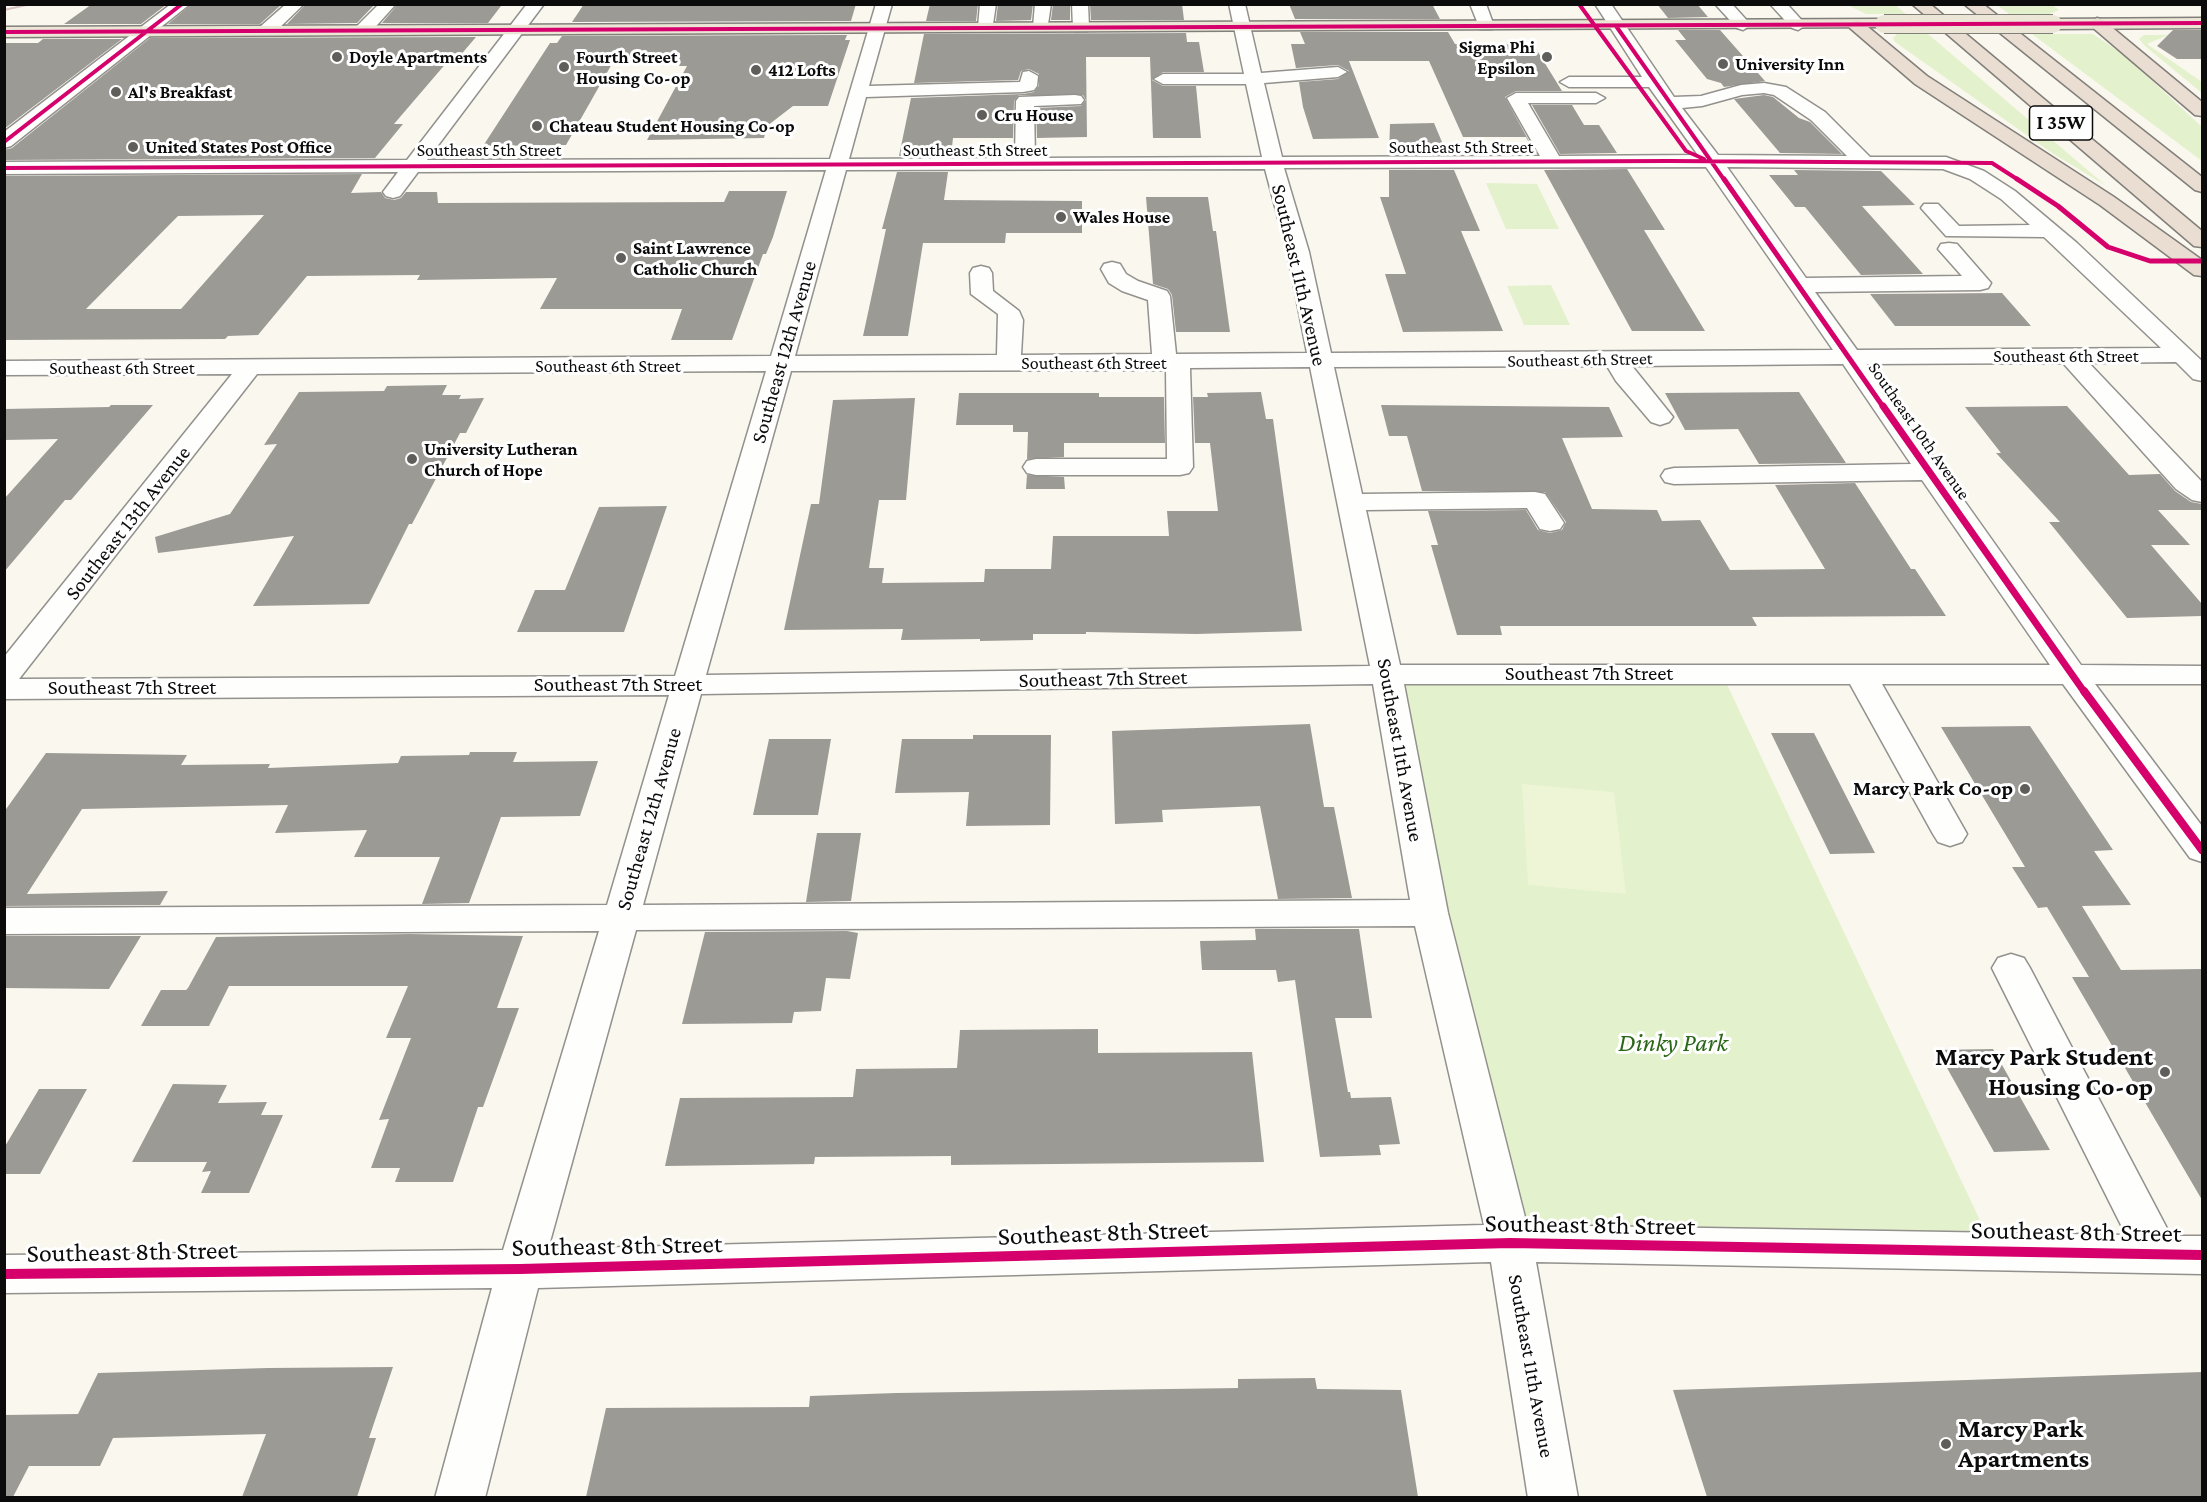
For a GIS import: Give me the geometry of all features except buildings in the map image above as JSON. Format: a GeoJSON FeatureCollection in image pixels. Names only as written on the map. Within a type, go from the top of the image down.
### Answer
{"type":"FeatureCollection","features":[{"type":"Feature","properties":{"kind":"highway","name":"I 35W"},"geometry":{"type":"LineString","coordinates":[[1920,4],[2202,241]]}},
{"type":"Feature","properties":{"kind":"highway","name":"I 35W"},"geometry":{"type":"LineString","coordinates":[[1972,4],[2202,186]]}},
{"type":"Feature","properties":{"kind":"highway"},"geometry":{"type":"LineString","coordinates":[[2097,23],[2202,111]]}},
{"type":"Feature","properties":{"kind":"highway"},"geometry":{"type":"LineString","coordinates":[[1856,25],[1921,80],[2107,201],[2202,270]]}},
{"type":"Feature","properties":{"kind":"main road"},"geometry":{"type":"LineString","coordinates":[[2070,4],[2097,23]]}},
{"type":"Feature","properties":{"kind":"main road"},"geometry":{"type":"LineString","coordinates":[[1840,11],[1856,25]]}},
{"type":"Feature","properties":{"kind":"main road"},"geometry":{"type":"LineString","coordinates":[[4,32],[517,29],[881,16],[986,27],[1081,27],[1239,16],[1486,26],[2202,23]]}},
{"type":"Feature","properties":{"kind":"street"},"geometry":{"type":"LineString","coordinates":[[4,142],[182,4]]}},
{"type":"Feature","properties":{"kind":"street"},"geometry":{"type":"LineString","coordinates":[[267,30],[296,4]]}},
{"type":"Feature","properties":{"kind":"street"},"geometry":{"type":"LineString","coordinates":[[363,30],[388,4]]}},
{"type":"Feature","properties":{"kind":"street"},"geometry":{"type":"LineString","coordinates":[[393,192],[536,4]]}},
{"type":"Feature","properties":{"kind":"street"},"geometry":{"type":"LineString","coordinates":[[986,27],[988,4]]}},
{"type":"Feature","properties":{"kind":"street"},"geometry":{"type":"LineString","coordinates":[[1041,27],[1042,4]]}},
{"type":"Feature","properties":{"kind":"street"},"geometry":{"type":"LineString","coordinates":[[1080,4],[1081,27]]}},
{"type":"Feature","properties":{"kind":"street"},"geometry":{"type":"LineString","coordinates":[[1478,4],[1486,26]]}},
{"type":"Feature","properties":{"kind":"street","name":"Southeast 10th Avenue"},"geometry":{"type":"LineString","coordinates":[[1603,4],[1654,82],[2073,676],[2202,850]]}},
{"type":"Feature","properties":{"kind":"street"},"geometry":{"type":"LineString","coordinates":[[1723,4],[1743,25]]}},
{"type":"Feature","properties":{"kind":"street"},"geometry":{"type":"LineString","coordinates":[[1778,4],[1798,25]]}},
{"type":"Feature","properties":{"kind":"street","name":"Southeast 12th Avenue"},"geometry":{"type":"LineString","coordinates":[[460,1497],[520,1269],[881,16]]}},
{"type":"Feature","properties":{"kind":"street","name":"Southeast 11th Avenue"},"geometry":{"type":"LineString","coordinates":[[1239,16],[1273,163],[1298,252],[1387,675],[1430,913],[1510,1243],[1553,1497]]}},
{"type":"Feature","properties":{"kind":"street"},"geometry":{"type":"LineString","coordinates":[[1163,79],[1254,79],[1338,72]]}},
{"type":"Feature","properties":{"kind":"street"},"geometry":{"type":"LineString","coordinates":[[859,92],[1023,87],[1028,86],[1029,76]]}},
{"type":"Feature","properties":{"kind":"street"},"geometry":{"type":"LineString","coordinates":[[1525,81],[1654,82]]}},
{"type":"Feature","properties":{"kind":"street"},"geometry":{"type":"LineString","coordinates":[[1670,104],[1702,101],[1741,90],[1774,89],[1795,99],[1818,116],[1865,163]]}},
{"type":"Feature","properties":{"kind":"street"},"geometry":{"type":"LineString","coordinates":[[1552,162],[1516,98],[1596,98]]}},
{"type":"Feature","properties":{"kind":"street"},"geometry":{"type":"LineString","coordinates":[[988,102],[1075,100]]}},
{"type":"Feature","properties":{"kind":"street"},"geometry":{"type":"LineString","coordinates":[[1025,101],[1025,164]]}},
{"type":"Feature","properties":{"kind":"street","name":"Southeast 5th Street"},"geometry":{"type":"LineString","coordinates":[[4,168],[1552,162],[1946,164],[1990,183],[2050,231]]}},
{"type":"Feature","properties":{"kind":"street"},"geometry":{"type":"LineString","coordinates":[[1931,208],[1953,232],[2050,231],[2202,374]]}},
{"type":"Feature","properties":{"kind":"street"},"geometry":{"type":"LineString","coordinates":[[1798,285],[1980,283],[1948,249]]}},
{"type":"Feature","properties":{"kind":"street"},"geometry":{"type":"LineString","coordinates":[[1036,466],[1180,467],[1171,363],[1159,296],[1130,286],[1117,278],[1112,269]]}},
{"type":"Feature","properties":{"kind":"street"},"geometry":{"type":"LineString","coordinates":[[981,273],[982,294],[1008,311],[1011,320],[1009,364]]}},
{"type":"Feature","properties":{"kind":"street","name":"Southeast 6th Street"},"geometry":{"type":"LineString","coordinates":[[4,369],[2183,355]]}},
{"type":"Feature","properties":{"kind":"street"},"geometry":{"type":"LineString","coordinates":[[2070,356],[2186,483],[2202,494]]}},
{"type":"Feature","properties":{"kind":"street"},"geometry":{"type":"LineString","coordinates":[[1616,359],[1625,376],[1660,417]]}},
{"type":"Feature","properties":{"kind":"street","name":"Southeast 13th Avenue"},"geometry":{"type":"LineString","coordinates":[[4,678],[250,367]]}},
{"type":"Feature","properties":{"kind":"street"},"geometry":{"type":"LineString","coordinates":[[1674,476],[1930,472]]}},
{"type":"Feature","properties":{"kind":"street"},"geometry":{"type":"LineString","coordinates":[[1351,502],[1535,500],[1550,523]]}},
{"type":"Feature","properties":{"kind":"street","name":"Southeast 7th Street"},"geometry":{"type":"LineString","coordinates":[[4,689],[688,685],[1387,675],[2202,675]]}},
{"type":"Feature","properties":{"kind":"street"},"geometry":{"type":"LineString","coordinates":[[1861,675],[1950,834]]}},
{"type":"Feature","properties":{"kind":"street"},"geometry":{"type":"LineString","coordinates":[[4,921],[622,915],[1430,913]]}},
{"type":"Feature","properties":{"kind":"street"},"geometry":{"type":"LineString","coordinates":[[2011,968],[2158,1255]]}},
{"type":"Feature","properties":{"kind":"street","name":"Southeast 8th Street"},"geometry":{"type":"LineString","coordinates":[[4,1274],[520,1269],[1510,1243],[2202,1255]]}},
{"type":"Feature","properties":{"kind":"green space"},"geometry":{"type":"Polygon","coordinates":[[[1848,5],[1895,5],[1906,14],[1866,14],[1848,5]]]}},
{"type":"Feature","properties":{"kind":"green space"},"geometry":{"type":"Polygon","coordinates":[[[1997,5],[2052,5],[2059,10],[2049,14],[2009,14],[1997,5]]]}},
{"type":"Feature","properties":{"kind":"green space"},"geometry":{"type":"Polygon","coordinates":[[[1897,34],[1928,34],[2105,185],[2052,153],[1895,42],[1893,38],[1897,34]]]}},
{"type":"Feature","properties":{"kind":"green space"},"geometry":{"type":"Polygon","coordinates":[[[2032,34],[2093,34],[2124,55],[2202,127],[2202,161],[2032,34]]]}},
{"type":"Feature","properties":{"kind":"green space"},"geometry":{"type":"Polygon","coordinates":[[[2144,35],[2168,35],[2147,44],[2202,82],[2202,93],[2145,46],[2139,39],[2144,35]]]}},
{"type":"Feature","properties":{"kind":"green space"},"geometry":{"type":"Polygon","coordinates":[[[1486,183],[1537,184],[1559,229],[1506,229],[1486,183]]]}},
{"type":"Feature","properties":{"kind":"green space"},"geometry":{"type":"Polygon","coordinates":[[[1551,285],[1570,325],[1524,325],[1507,286],[1551,285]]]}},
{"type":"Feature","properties":{"kind":"green space","name":"Dinky Park"},"geometry":{"type":"Polygon","coordinates":[[[1722,674],[1994,1250],[1510,1243],[1387,675],[1722,674]]]}},
{"type":"Feature","properties":{"kind":"green space"},"geometry":{"type":"Polygon","coordinates":[[[1522,784],[1614,792],[1626,894],[1528,885],[1522,784]]]}},
{"type":"Feature","properties":{"kind":"railway"},"geometry":{"type":"LineString","coordinates":[[4,10],[31,4]]}},
{"type":"Feature","properties":{"kind":"cycle path"},"geometry":{"type":"LineString","coordinates":[[4,142],[182,4]]}},
{"type":"Feature","properties":{"kind":"cycle path"},"geometry":{"type":"LineString","coordinates":[[1579,4],[1686,151],[1704,159]]}},
{"type":"Feature","properties":{"kind":"cycle path"},"geometry":{"type":"LineString","coordinates":[[4,32],[2202,23]]}},
{"type":"Feature","properties":{"kind":"cycle path"},"geometry":{"type":"LineString","coordinates":[[1616,26],[2073,676],[2202,850]]}},
{"type":"Feature","properties":{"kind":"cycle path"},"geometry":{"type":"LineString","coordinates":[[4,168],[1668,161],[1992,163],[2058,206],[2108,247],[2150,261],[2202,261]]}},
{"type":"Feature","properties":{"kind":"cycle path"},"geometry":{"type":"LineString","coordinates":[[4,1274],[520,1269],[1510,1243],[2202,1255]]}},
{"type":"Feature","properties":{"kind":"place","name":"Doyle Apartments"},"geometry":{"type":"Point","coordinates":[337,57]}},
{"type":"Feature","properties":{"kind":"place","name":"Sigma Phi Epsilon"},"geometry":{"type":"Point","coordinates":[1547,57]}},
{"type":"Feature","properties":{"kind":"place","name":"University Inn"},"geometry":{"type":"Point","coordinates":[1723,64]}},
{"type":"Feature","properties":{"kind":"place","name":"Fourth Street Housing Co-op"},"geometry":{"type":"Point","coordinates":[564,67]}},
{"type":"Feature","properties":{"kind":"place","name":"412 Lofts"},"geometry":{"type":"Point","coordinates":[756,70]}},
{"type":"Feature","properties":{"kind":"place","name":"Al's Breakfast"},"geometry":{"type":"Point","coordinates":[116,92]}},
{"type":"Feature","properties":{"kind":"place","name":"Cru House"},"geometry":{"type":"Point","coordinates":[982,115]}},
{"type":"Feature","properties":{"kind":"place","name":"Chateau Student Housing Co-op"},"geometry":{"type":"Point","coordinates":[537,126]}},
{"type":"Feature","properties":{"kind":"place","name":"United States Post Office"},"geometry":{"type":"Point","coordinates":[133,147]}},
{"type":"Feature","properties":{"kind":"place","name":"Wales House"},"geometry":{"type":"Point","coordinates":[1061,217]}},
{"type":"Feature","properties":{"kind":"place","name":"Saint Lawrence Catholic Church"},"geometry":{"type":"Point","coordinates":[621,258]}},
{"type":"Feature","properties":{"kind":"place","name":"University Lutheran Church of Hope"},"geometry":{"type":"Point","coordinates":[412,459]}},
{"type":"Feature","properties":{"kind":"place","name":"Marcy Park Co-op"},"geometry":{"type":"Point","coordinates":[2025,789]}},
{"type":"Feature","properties":{"kind":"place","name":"Marcy Park Student Housing Co-op"},"geometry":{"type":"Point","coordinates":[2165,1072]}},
{"type":"Feature","properties":{"kind":"place","name":"Marcy Park Apartments"},"geometry":{"type":"Point","coordinates":[1946,1444]}}]}
